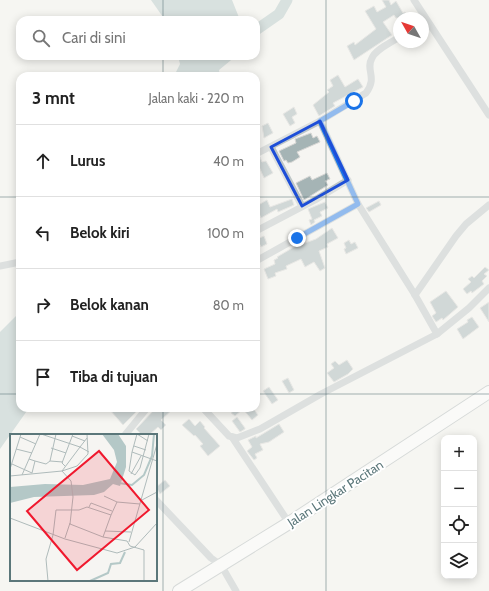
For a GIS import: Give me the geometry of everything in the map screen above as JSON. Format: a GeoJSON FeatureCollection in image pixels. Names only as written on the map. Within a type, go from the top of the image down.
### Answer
{"type":"FeatureCollection","features":[{"type":"Feature","properties":{"kind":"highway","name":"Jalan Lingkar Pacitan"},"geometry":{"type":"LineString","coordinates":[[179,591],[289,523],[489,392]]}},
{"type":"Feature","properties":{"kind":"street"},"geometry":{"type":"LineString","coordinates":[[414,0],[420,12]]}},
{"type":"Feature","properties":{"kind":"street"},"geometry":{"type":"LineString","coordinates":[[429,27],[489,115]]}},
{"type":"Feature","properties":{"kind":"street"},"geometry":{"type":"LineString","coordinates":[[260,152],[320,121],[366,93],[371,86],[372,81],[370,63],[371,58],[375,53],[393,41]]}},
{"type":"Feature","properties":{"kind":"street"},"geometry":{"type":"LineString","coordinates":[[320,121],[358,204],[415,295],[437,334]]}},
{"type":"Feature","properties":{"kind":"street"},"geometry":{"type":"LineString","coordinates":[[270,147],[302,206]]}},
{"type":"Feature","properties":{"kind":"street"},"geometry":{"type":"LineString","coordinates":[[260,229],[348,180]]}},
{"type":"Feature","properties":{"kind":"street"},"geometry":{"type":"LineString","coordinates":[[260,259],[358,204]]}},
{"type":"Feature","properties":{"kind":"street"},"geometry":{"type":"LineString","coordinates":[[415,295],[456,236],[466,224],[489,205]]}},
{"type":"Feature","properties":{"kind":"street"},"geometry":{"type":"LineString","coordinates":[[0,266],[16,263]]}},
{"type":"Feature","properties":{"kind":"street"},"geometry":{"type":"LineString","coordinates":[[232,437],[237,438],[260,429],[321,394],[437,334],[470,308],[489,288]]}},
{"type":"Feature","properties":{"kind":"street"},"geometry":{"type":"LineString","coordinates":[[126,434],[143,412]]}},
{"type":"Feature","properties":{"kind":"street"},"geometry":{"type":"LineString","coordinates":[[207,412],[223,430],[232,437],[289,523]]}},
{"type":"Feature","properties":{"kind":"street"},"geometry":{"type":"LineString","coordinates":[[157,501],[211,558],[221,565],[236,591]]}},
{"type":"Feature","properties":{"kind":"highlighted area"},"geometry":{"type":"Polygon","coordinates":[[[320,121],[348,180],[302,206],[271,147],[320,121]]]}},
{"type":"Feature","properties":{"kind":"shaded area"},"geometry":{"type":"Polygon","coordinates":[[[151,0],[232,0],[238,16],[162,16],[151,0]]]}},
{"type":"Feature","properties":{"kind":"shaded area"},"geometry":{"type":"Polygon","coordinates":[[[179,60],[231,60],[219,70],[219,72],[176,72],[180,64],[179,60]]]}},
{"type":"Feature","properties":{"kind":"shaded area"},"geometry":{"type":"Polygon","coordinates":[[[16,316],[16,412],[26,412],[0,449],[0,332],[16,316]]]}},
{"type":"Feature","properties":{"kind":"building"},"geometry":{"type":"Polygon","coordinates":[[[382,0],[389,0],[391,5],[396,1],[402,12],[393,12],[393,16],[383,22],[392,35],[354,60],[347,46],[354,42],[355,45],[376,29],[365,11],[374,6],[377,12],[386,7],[382,0]]]}},
{"type":"Feature","properties":{"kind":"building"},"geometry":{"type":"Polygon","coordinates":[[[338,75],[345,87],[358,79],[363,87],[333,103],[335,106],[319,116],[313,105],[329,92],[327,90],[333,86],[330,80],[338,75]]]}},
{"type":"Feature","properties":{"kind":"building"},"geometry":{"type":"Polygon","coordinates":[[[294,107],[297,114],[292,117],[295,123],[290,126],[283,114],[294,107]]]}},
{"type":"Feature","properties":{"kind":"building"},"geometry":{"type":"Polygon","coordinates":[[[268,123],[273,133],[264,138],[262,126],[268,123]]]}},
{"type":"Feature","properties":{"kind":"building"},"geometry":{"type":"Polygon","coordinates":[[[311,133],[313,138],[317,136],[320,142],[297,152],[300,157],[292,162],[288,163],[286,160],[284,161],[279,151],[296,143],[295,139],[311,133]]]}},
{"type":"Feature","properties":{"kind":"building"},"geometry":{"type":"Polygon","coordinates":[[[260,157],[262,162],[266,161],[273,173],[264,178],[260,169],[260,157]]]}},
{"type":"Feature","properties":{"kind":"building"},"geometry":{"type":"Polygon","coordinates":[[[327,173],[330,179],[325,181],[328,185],[304,200],[296,183],[310,176],[312,180],[327,173]]]}},
{"type":"Feature","properties":{"kind":"building"},"geometry":{"type":"Polygon","coordinates":[[[292,199],[294,205],[278,212],[277,209],[261,218],[260,204],[267,200],[270,207],[292,199]]]}},
{"type":"Feature","properties":{"kind":"building"},"geometry":{"type":"Polygon","coordinates":[[[379,201],[381,205],[369,212],[366,208],[379,201]]]}},
{"type":"Feature","properties":{"kind":"building"},"geometry":{"type":"Polygon","coordinates":[[[325,202],[328,208],[320,212],[322,216],[314,220],[315,222],[311,225],[309,220],[312,219],[308,209],[325,202]]]}},
{"type":"Feature","properties":{"kind":"building"},"geometry":{"type":"Polygon","coordinates":[[[332,228],[338,238],[327,244],[328,247],[319,251],[325,268],[320,271],[314,262],[305,267],[301,259],[286,266],[287,269],[275,273],[276,276],[268,279],[264,269],[275,264],[274,260],[278,258],[277,257],[294,247],[316,239],[332,228]]]}},
{"type":"Feature","properties":{"kind":"building"},"geometry":{"type":"Polygon","coordinates":[[[264,236],[267,244],[261,247],[260,238],[264,236]]]}},
{"type":"Feature","properties":{"kind":"building"},"geometry":{"type":"Polygon","coordinates":[[[349,240],[351,244],[355,242],[358,248],[346,254],[344,243],[349,240]]]}},
{"type":"Feature","properties":{"kind":"building"},"geometry":{"type":"Polygon","coordinates":[[[485,267],[489,270],[484,274],[487,276],[482,281],[484,284],[472,293],[471,291],[467,294],[463,289],[471,282],[468,279],[472,276],[474,278],[485,267]]]}},
{"type":"Feature","properties":{"kind":"building"},"geometry":{"type":"Polygon","coordinates":[[[446,291],[458,307],[443,320],[442,318],[436,322],[432,316],[436,313],[430,302],[446,291]]]}},
{"type":"Feature","properties":{"kind":"building"},"geometry":{"type":"Polygon","coordinates":[[[489,302],[489,322],[480,308],[489,302]]]}},
{"type":"Feature","properties":{"kind":"building"},"geometry":{"type":"Polygon","coordinates":[[[472,317],[479,327],[463,339],[457,329],[468,322],[467,320],[472,317]]]}},
{"type":"Feature","properties":{"kind":"building"},"geometry":{"type":"Polygon","coordinates":[[[347,360],[353,369],[348,374],[334,382],[327,373],[334,368],[331,364],[335,361],[339,365],[347,360]]]}},
{"type":"Feature","properties":{"kind":"building"},"geometry":{"type":"Polygon","coordinates":[[[288,378],[294,390],[289,393],[282,381],[288,378]]]}},
{"type":"Feature","properties":{"kind":"building"},"geometry":{"type":"Polygon","coordinates":[[[269,387],[278,400],[272,404],[263,391],[269,387]]]}},
{"type":"Feature","properties":{"kind":"building"},"geometry":{"type":"Polygon","coordinates":[[[112,412],[136,412],[123,425],[112,412]]]}},
{"type":"Feature","properties":{"kind":"building"},"geometry":{"type":"Polygon","coordinates":[[[152,412],[170,412],[161,420],[166,425],[161,430],[158,427],[150,434],[141,434],[136,429],[152,412]]]}},
{"type":"Feature","properties":{"kind":"building"},"geometry":{"type":"Polygon","coordinates":[[[232,412],[240,412],[235,416],[231,413],[232,412]]]}},
{"type":"Feature","properties":{"kind":"building"},"geometry":{"type":"Polygon","coordinates":[[[245,412],[256,412],[258,415],[252,420],[245,412]]]}},
{"type":"Feature","properties":{"kind":"building"},"geometry":{"type":"Polygon","coordinates":[[[237,417],[245,428],[240,432],[232,421],[237,417]]]}},
{"type":"Feature","properties":{"kind":"building"},"geometry":{"type":"Polygon","coordinates":[[[189,419],[195,426],[200,421],[205,427],[204,428],[220,446],[208,456],[200,446],[203,444],[195,435],[194,436],[182,425],[189,419]]]}},
{"type":"Feature","properties":{"kind":"building"},"geometry":{"type":"Polygon","coordinates":[[[279,424],[284,432],[269,442],[260,444],[263,450],[255,454],[257,458],[254,460],[247,451],[252,447],[248,440],[256,436],[256,438],[279,424]]]}},
{"type":"Feature","properties":{"kind":"building"},"geometry":{"type":"Polygon","coordinates":[[[165,480],[170,486],[160,494],[157,486],[165,480]]]}},
{"type":"Feature","properties":{"kind":"waterway"},"geometry":{"type":"LineString","coordinates":[[260,27],[279,14],[287,0]]}},
{"type":"Feature","properties":{"kind":"route"},"geometry":{"type":"LineString","coordinates":[[297,238],[358,204],[320,121],[354,101]]}}]}
